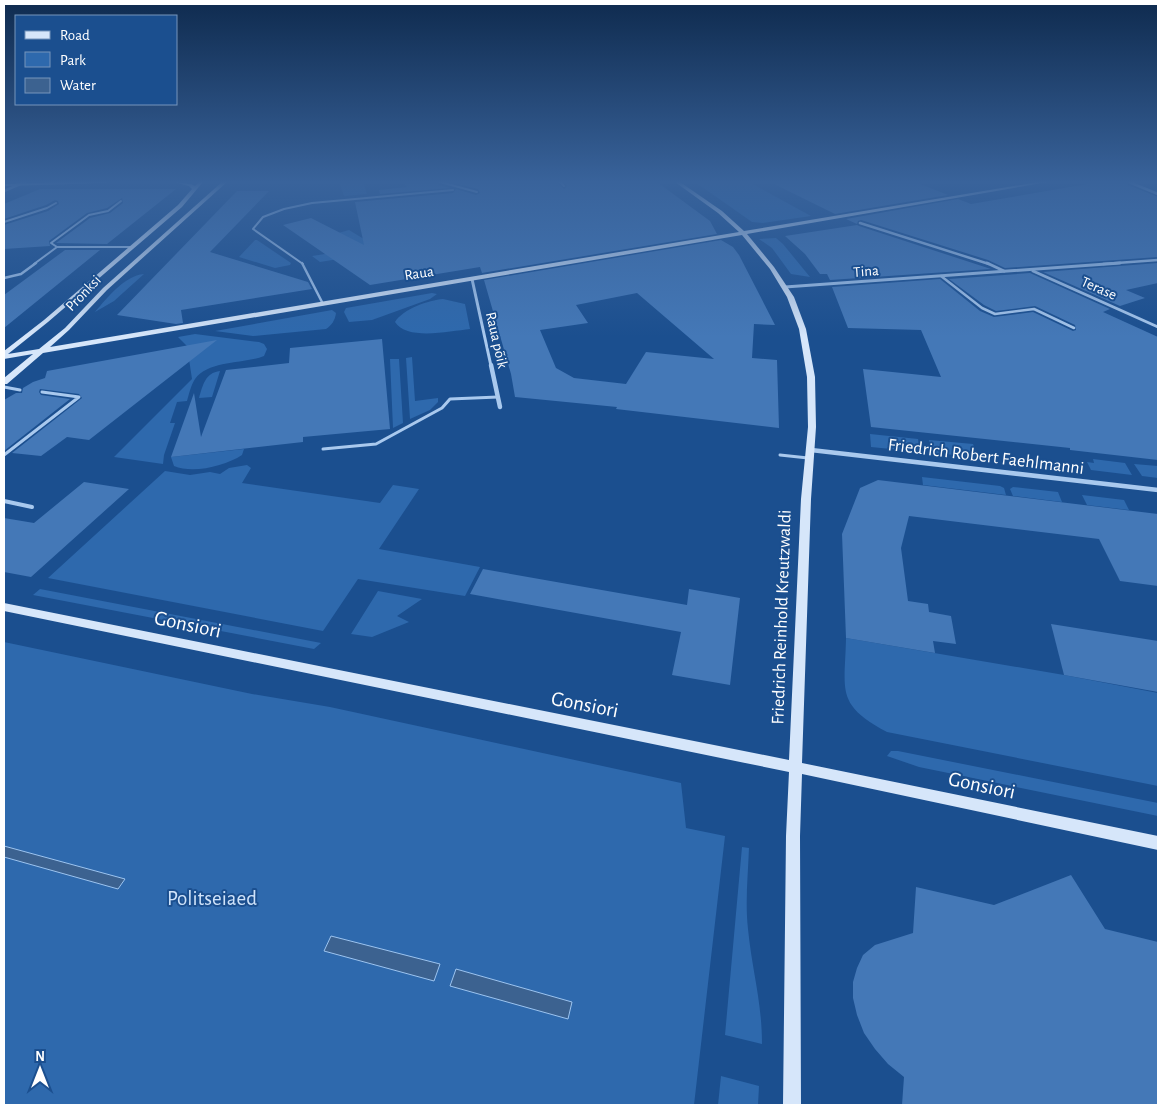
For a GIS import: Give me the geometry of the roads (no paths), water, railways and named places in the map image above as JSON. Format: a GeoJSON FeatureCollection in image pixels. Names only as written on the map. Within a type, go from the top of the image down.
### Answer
{"type":"FeatureCollection","features":[{"type":"Feature","properties":{"kind":"street","name":"Pronksi"},"geometry":{"type":"LineString","coordinates":[[4,355],[147,234]]}},
{"type":"Feature","properties":{"kind":"street","name":"Pronksi"},"geometry":{"type":"LineString","coordinates":[[4,382],[67,329],[104,289],[166,234]]}},
{"type":"Feature","properties":{"kind":"street","name":"Raua"},"geometry":{"type":"LineString","coordinates":[[4,355],[40,351],[739,234]]}},
{"type":"Feature","properties":{"kind":"street","name":"Friedrich Reinhold Kreutzwaldi"},"geometry":{"type":"LineString","coordinates":[[744,234],[766,259],[785,287],[795,307],[803,331],[812,382],[811,454],[806,498],[793,836],[792,1105]]}},
{"type":"Feature","properties":{"kind":"street"},"geometry":{"type":"LineString","coordinates":[[892,234],[983,261],[1004,272]]}},
{"type":"Feature","properties":{"kind":"street","name":"Tina"},"geometry":{"type":"LineString","coordinates":[[785,287],[1158,260]]}},
{"type":"Feature","properties":{"kind":"street","name":"Terase"},"geometry":{"type":"LineString","coordinates":[[1031,270],[1158,327]]}},
{"type":"Feature","properties":{"kind":"street","name":"Raua põik"},"geometry":{"type":"LineString","coordinates":[[472,279],[500,407]]}},
{"type":"Feature","properties":{"kind":"street","name":"Friedrich Robert Faehlmanni"},"geometry":{"type":"LineString","coordinates":[[811,454],[1158,490]]}},
{"type":"Feature","properties":{"kind":"street","name":"Gonsiori"},"geometry":{"type":"LineString","coordinates":[[4,607],[795,766],[1158,843]]}},
{"type":"Feature","properties":{"kind":"lane"},"geometry":{"type":"LineString","coordinates":[[64,234],[51,243],[57,247],[131,247]]}},
{"type":"Feature","properties":{"kind":"lane"},"geometry":{"type":"LineString","coordinates":[[260,234],[302,262],[323,304]]}},
{"type":"Feature","properties":{"kind":"lane"},"geometry":{"type":"LineString","coordinates":[[4,278],[21,274],[57,247]]}},
{"type":"Feature","properties":{"kind":"lane"},"geometry":{"type":"LineString","coordinates":[[941,276],[982,308],[995,314],[1034,309],[1074,328]]}},
{"type":"Feature","properties":{"kind":"lane"},"geometry":{"type":"LineString","coordinates":[[4,387],[20,390]]}},
{"type":"Feature","properties":{"kind":"lane"},"geometry":{"type":"LineString","coordinates":[[4,455],[80,397],[42,392]]}},
{"type":"Feature","properties":{"kind":"lane"},"geometry":{"type":"LineString","coordinates":[[323,449],[376,444],[442,408],[450,399],[498,396]]}},
{"type":"Feature","properties":{"kind":"lane"},"geometry":{"type":"LineString","coordinates":[[780,455],[811,454]]}},
{"type":"Feature","properties":{"kind":"lane"},"geometry":{"type":"LineString","coordinates":[[4,501],[32,507]]}},
{"type":"Feature","properties":{"kind":"water"},"geometry":{"type":"Polygon","coordinates":[[[4,846],[125,879],[118,889],[4,857],[4,846]]]}},
{"type":"Feature","properties":{"kind":"water"},"geometry":{"type":"Polygon","coordinates":[[[331,936],[440,964],[434,981],[324,951],[331,936]]]}},
{"type":"Feature","properties":{"kind":"water"},"geometry":{"type":"Polygon","coordinates":[[[456,969],[572,1002],[568,1019],[450,986],[456,969]]]}},
{"type":"Feature","properties":{"kind":"park label","name":"Politseiaed"},"geometry":{"type":"Point","coordinates":[212,898]}}]}
